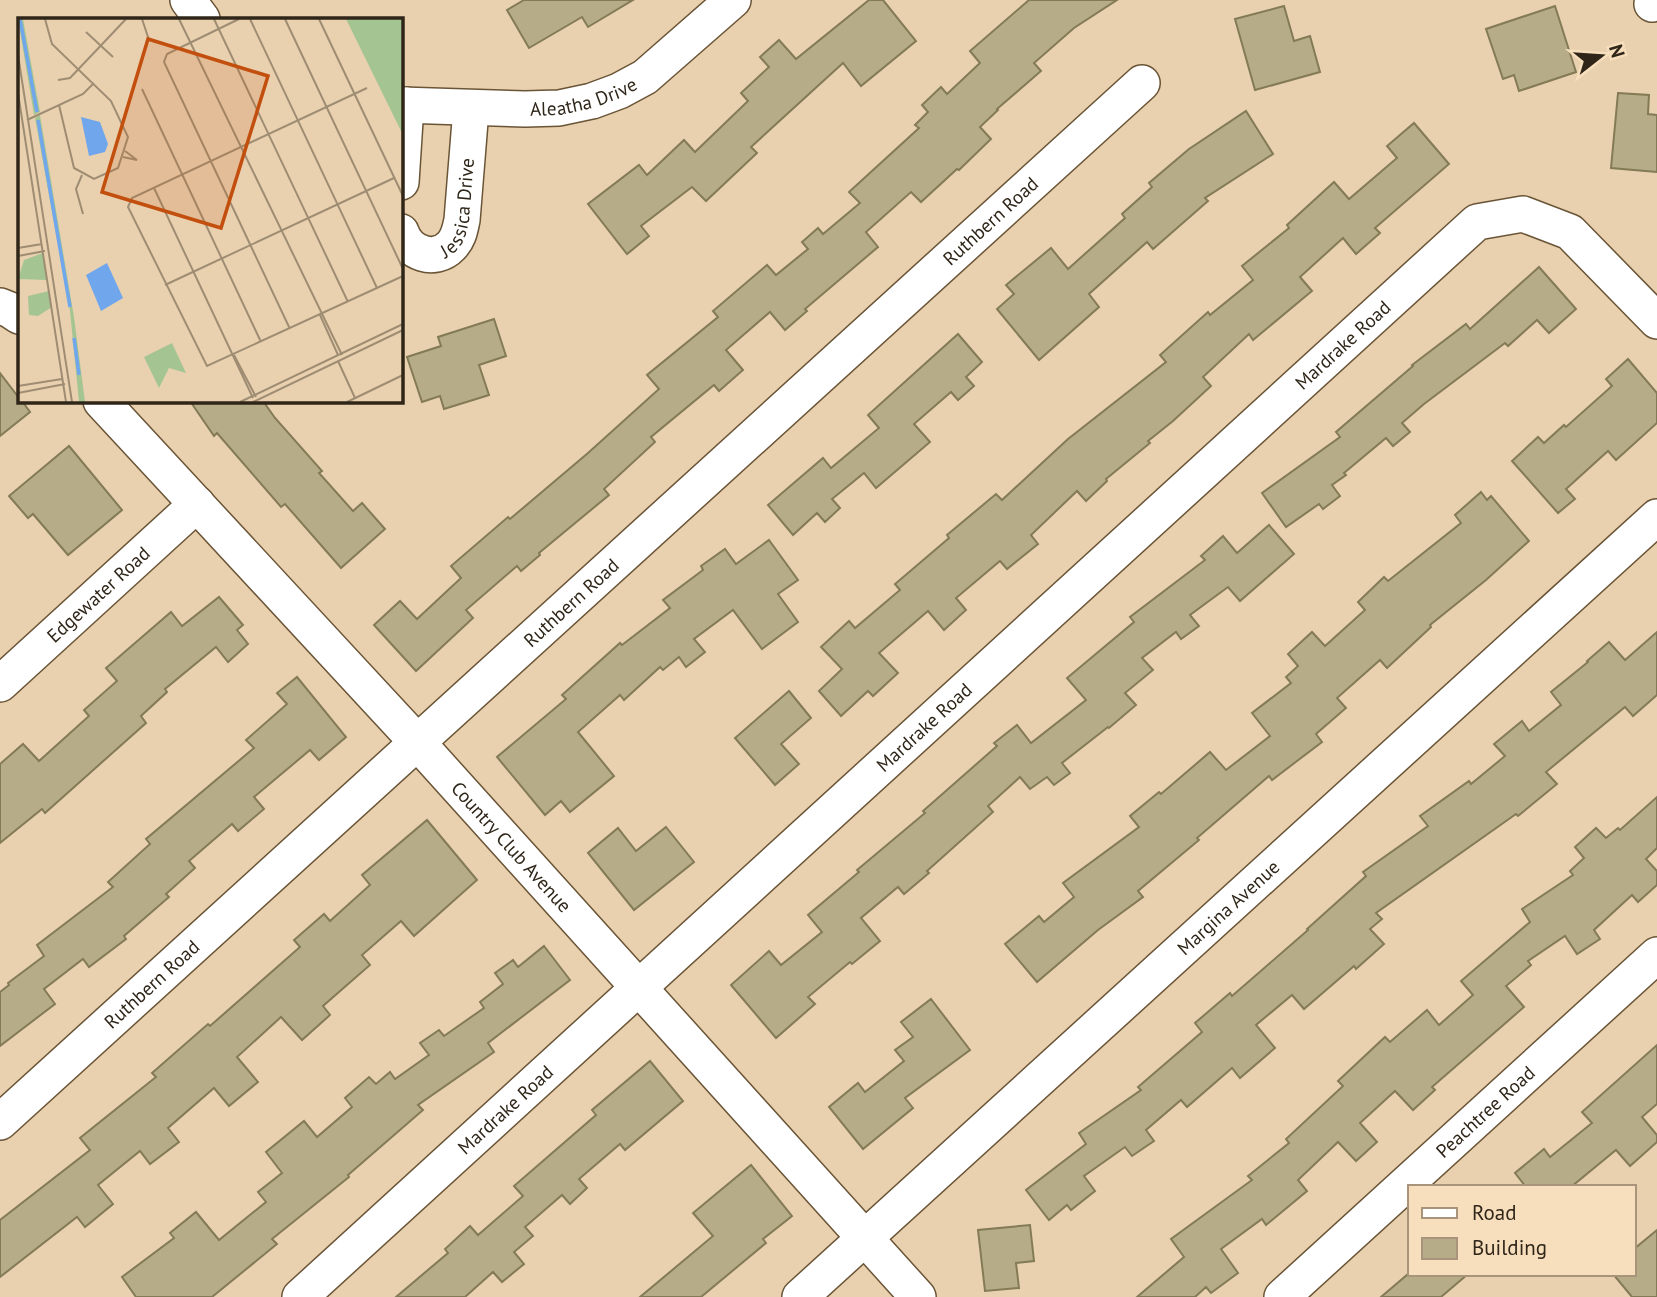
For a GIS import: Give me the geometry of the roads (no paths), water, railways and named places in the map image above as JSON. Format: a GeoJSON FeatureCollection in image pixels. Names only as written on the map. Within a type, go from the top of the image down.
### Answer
{"type":"FeatureCollection","features":[{"type":"Feature","properties":{"kind":"street"},"geometry":{"type":"LineString","coordinates":[[188,0],[201,18]]}},
{"type":"Feature","properties":{"kind":"street","name":"Aleatha Drive"},"geometry":{"type":"LineString","coordinates":[[403,105],[525,110],[559,108],[592,101],[618,92],[645,77],[733,0]]}},
{"type":"Feature","properties":{"kind":"street","name":"Ruthbern Road"},"geometry":{"type":"LineString","coordinates":[[0,1122],[1142,83]]}},
{"type":"Feature","properties":{"kind":"street"},"geometry":{"type":"LineString","coordinates":[[402,144],[403,105]]}},
{"type":"Feature","properties":{"kind":"street","name":"Jessica Drive"},"geometry":{"type":"LineString","coordinates":[[402,236],[410,247],[428,255],[436,255],[453,244],[459,235],[463,220],[471,108]]}},
{"type":"Feature","properties":{"kind":"street","name":"Mardrake Road"},"geometry":{"type":"LineString","coordinates":[[300,1297],[1477,222],[1524,214],[1570,232],[1657,321]]}},
{"type":"Feature","properties":{"kind":"street"},"geometry":{"type":"LineString","coordinates":[[0,306],[18,315]]}},
{"type":"Feature","properties":{"kind":"street","name":"Country Club Avenue"},"geometry":{"type":"LineString","coordinates":[[102,402],[417,742],[918,1297]]}},
{"type":"Feature","properties":{"kind":"street","name":"Edgewater Road"},"geometry":{"type":"LineString","coordinates":[[0,684],[197,504]]}},
{"type":"Feature","properties":{"kind":"street","name":"Margina Avenue"},"geometry":{"type":"LineString","coordinates":[[800,1297],[1657,517]]}},
{"type":"Feature","properties":{"kind":"street","name":"Peachtree Road"},"geometry":{"type":"LineString","coordinates":[[1282,1297],[1657,956]]}}]}
